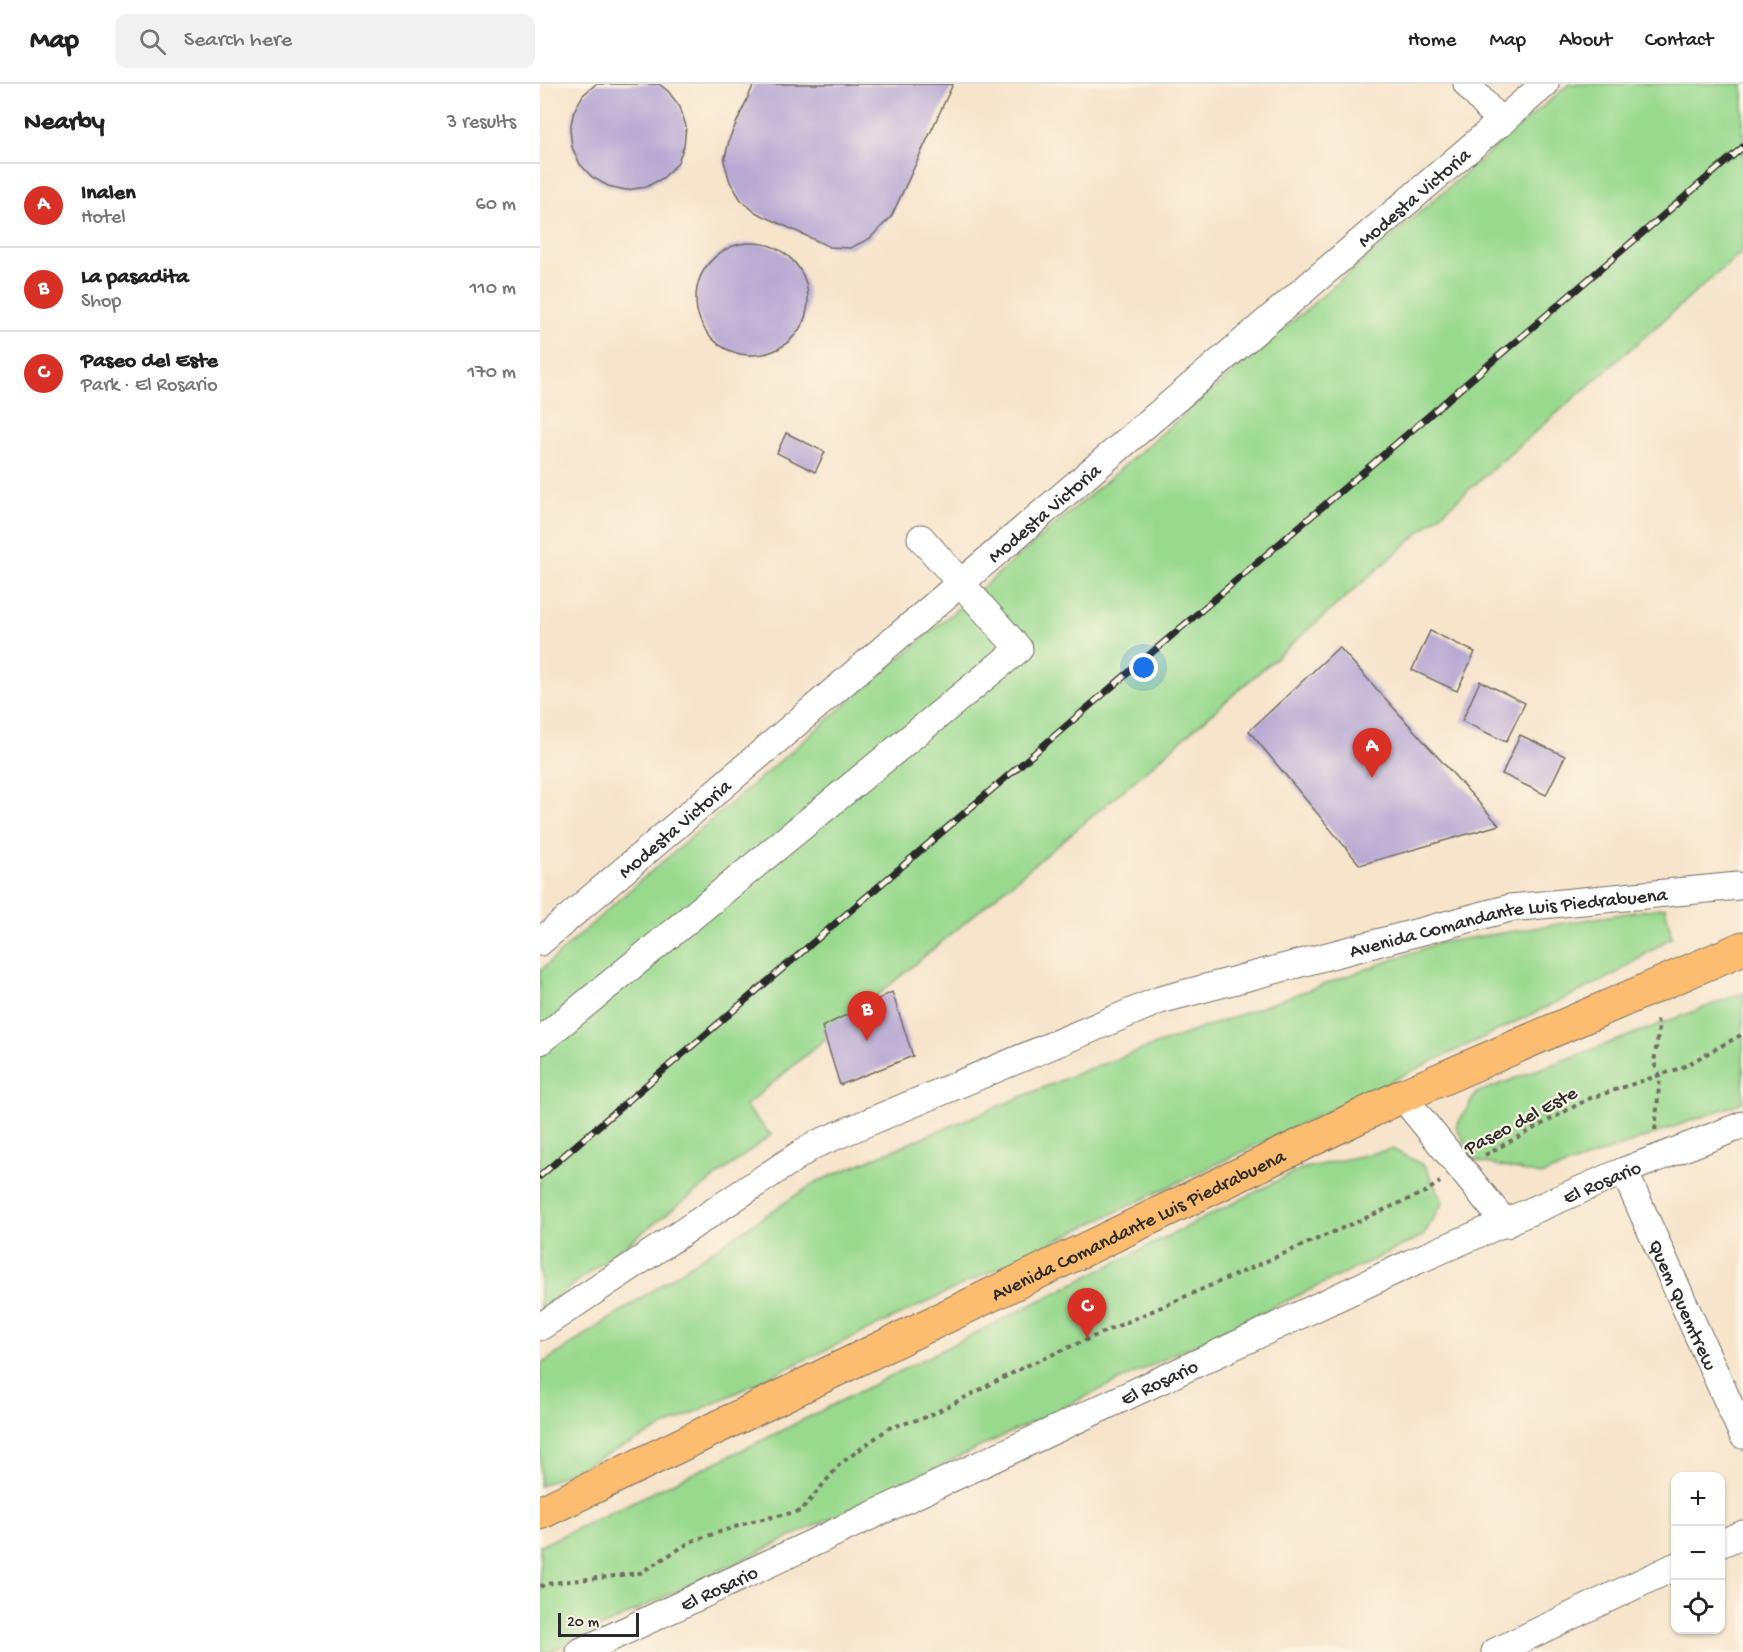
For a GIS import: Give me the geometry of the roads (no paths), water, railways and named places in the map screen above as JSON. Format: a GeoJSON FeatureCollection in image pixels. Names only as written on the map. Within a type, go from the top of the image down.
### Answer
{"type":"FeatureCollection","features":[{"type":"Feature","properties":{"kind":"main road","name":"Avenida Comandante Luis Piedrabuena"},"geometry":{"type":"LineString","coordinates":[[540,1514],[1401,1096],[1743,948]]}},
{"type":"Feature","properties":{"kind":"street"},"geometry":{"type":"LineString","coordinates":[[1467,84],[1501,123]]}},
{"type":"Feature","properties":{"kind":"street","name":"Modesta Victoria"},"geometry":{"type":"LineString","coordinates":[[540,942],[1545,84]]}},
{"type":"Feature","properties":{"kind":"street"},"geometry":{"type":"LineString","coordinates":[[540,1041],[1019,650],[921,538]]}},
{"type":"Feature","properties":{"kind":"street","name":"Avenida Comandante Luis Piedrabuena"},"geometry":{"type":"LineString","coordinates":[[540,1327],[814,1145],[1160,1000],[1510,908],[1741,891]]}},
{"type":"Feature","properties":{"kind":"street"},"geometry":{"type":"LineString","coordinates":[[1401,1096],[1506,1224]]}},
{"type":"Feature","properties":{"kind":"street","name":"El Rosario"},"geometry":{"type":"LineString","coordinates":[[580,1652],[1411,1263],[1506,1224],[1624,1171],[1743,1125]]}},
{"type":"Feature","properties":{"kind":"street","name":"Quem Quemtrew"},"geometry":{"type":"LineString","coordinates":[[1624,1171],[1743,1435]]}},
{"type":"Feature","properties":{"kind":"street"},"geometry":{"type":"LineString","coordinates":[[1725,1542],[1743,1534]]}},
{"type":"Feature","properties":{"kind":"street"},"geometry":{"type":"LineString","coordinates":[[1495,1652],[1671,1568]]}},
{"type":"Feature","properties":{"kind":"railway"},"geometry":{"type":"LineString","coordinates":[[540,1176],[1743,147]]}},
{"type":"Feature","properties":{"kind":"place","name":"Inalen"},"geometry":{"type":"Point","coordinates":[1372,778]}},
{"type":"Feature","properties":{"kind":"place","name":"La pasadita"},"geometry":{"type":"Point","coordinates":[867,1041]}},
{"type":"Feature","properties":{"kind":"place","name":"Paseo del Este"},"geometry":{"type":"Point","coordinates":[1087,1338]}}]}
